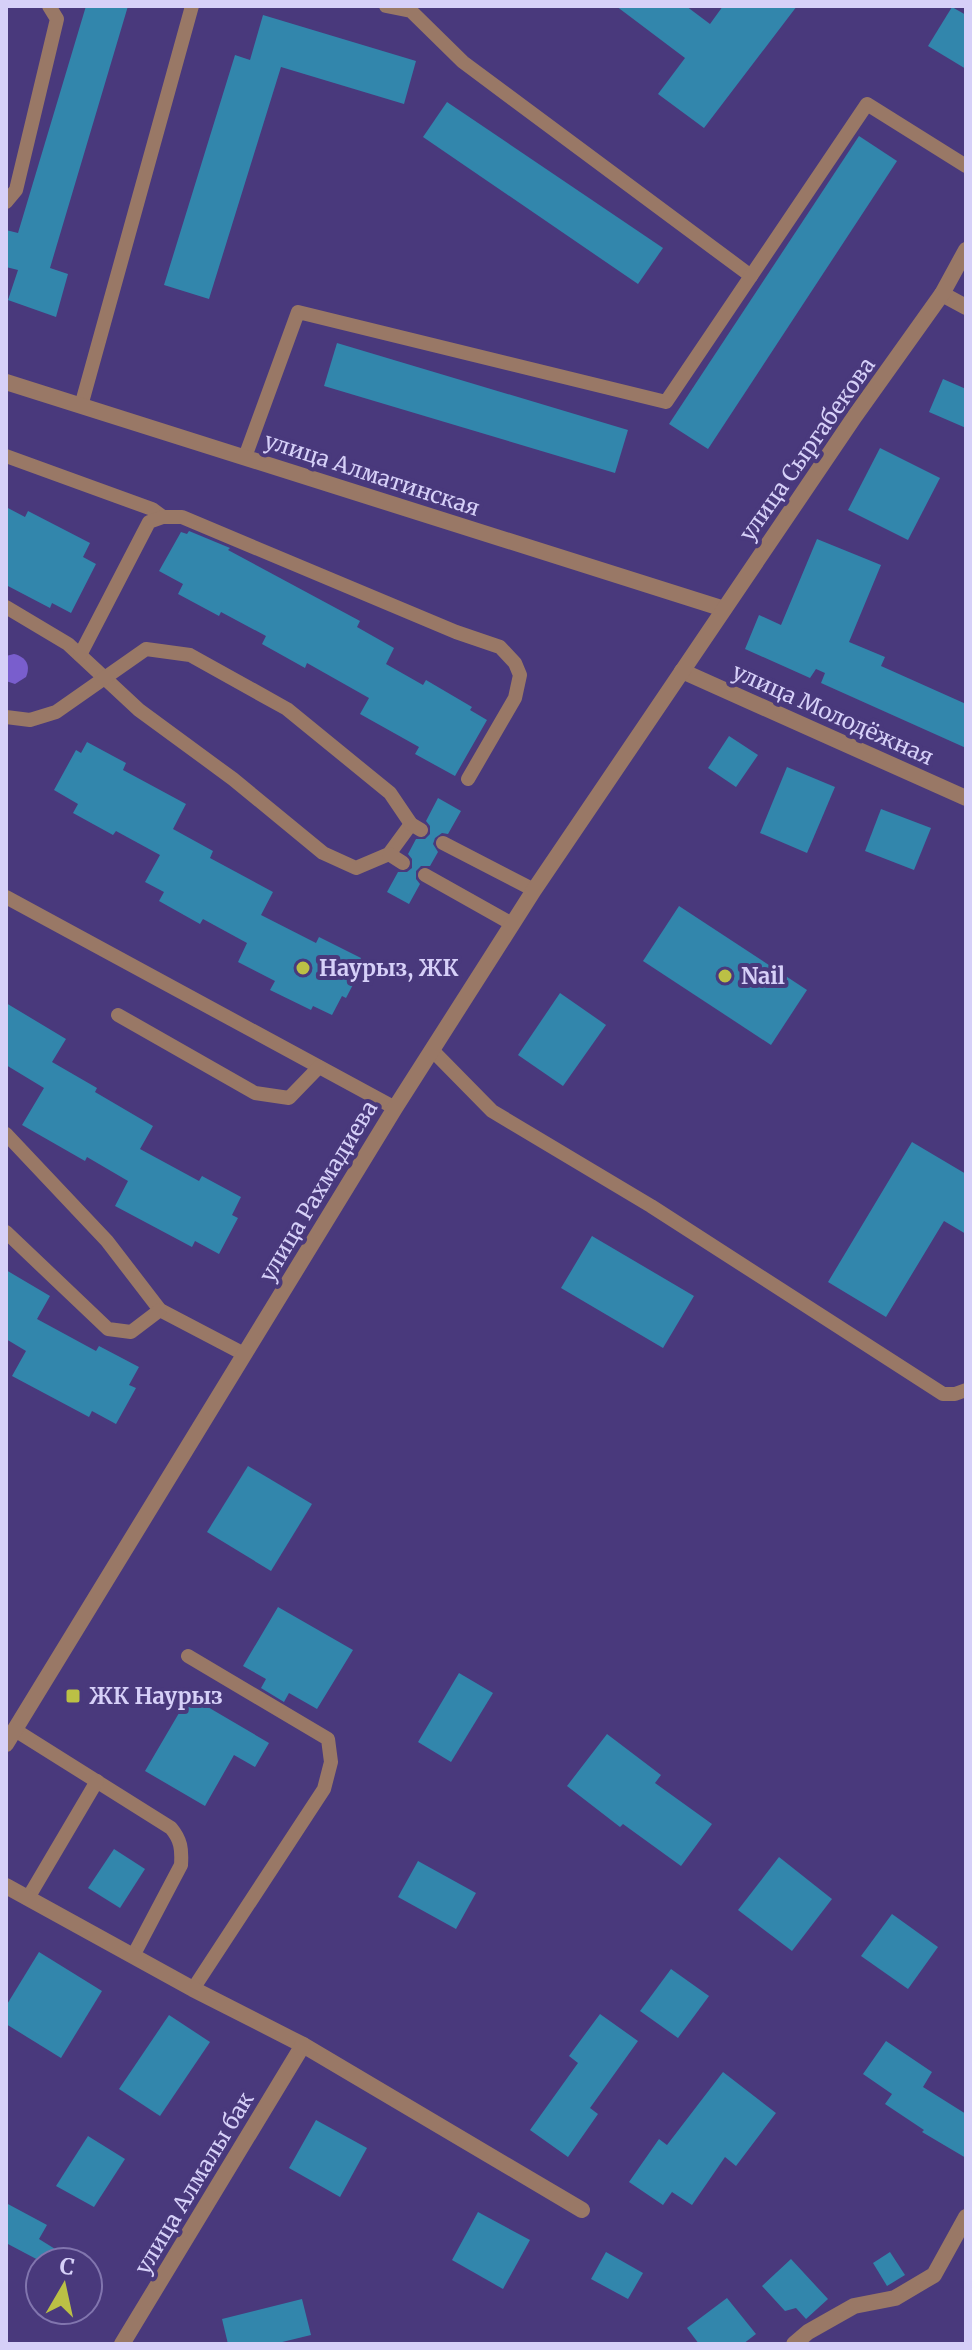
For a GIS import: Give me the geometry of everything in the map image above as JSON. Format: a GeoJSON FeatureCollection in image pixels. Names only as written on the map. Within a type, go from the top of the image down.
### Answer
{"type":"FeatureCollection","features":[{"type":"Feature","properties":{"kind":"street","name":"улица Сыргабекова"},"geometry":{"type":"LineString","coordinates":[[682,671],[942,294],[966,250]]}},
{"type":"Feature","properties":{"kind":"street"},"geometry":{"type":"LineString","coordinates":[[942,294],[966,307]]}},
{"type":"Feature","properties":{"kind":"street","name":"улица Алматинская"},"geometry":{"type":"LineString","coordinates":[[6,382],[724,609]]}},
{"type":"Feature","properties":{"kind":"street","name":"улица Молодёжная"},"geometry":{"type":"LineString","coordinates":[[682,671],[966,798]]}},
{"type":"Feature","properties":{"kind":"street","name":"улица Рахмадиева"},"geometry":{"type":"LineString","coordinates":[[10,1737],[395,1108],[534,890],[682,671]]}},
{"type":"Feature","properties":{"kind":"street"},"geometry":{"type":"LineString","coordinates":[[6,1886],[193,1989],[303,2045],[582,2210]]}},
{"type":"Feature","properties":{"kind":"street","name":"улица Алмалы бак"},"geometry":{"type":"LineString","coordinates":[[122,2344],[303,2045]]}},
{"type":"Feature","properties":{"kind":"street"},"geometry":{"type":"LineString","coordinates":[[794,2344],[808,2332],[854,2306],[895,2298],[934,2275],[966,2217]]}},
{"type":"Feature","properties":{"kind":"lane"},"geometry":{"type":"LineString","coordinates":[[6,202],[16,190],[57,19],[49,6]]}},
{"type":"Feature","properties":{"kind":"lane"},"geometry":{"type":"LineString","coordinates":[[81,406],[192,6]]}},
{"type":"Feature","properties":{"kind":"lane"},"geometry":{"type":"LineString","coordinates":[[386,6],[412,8],[463,62],[751,276]]}},
{"type":"Feature","properties":{"kind":"lane"},"geometry":{"type":"LineString","coordinates":[[245,457],[298,312],[666,402],[867,104],[966,166]]}},
{"type":"Feature","properties":{"kind":"lane"},"geometry":{"type":"LineString","coordinates":[[6,456],[152,509],[163,517]]}},
{"type":"Feature","properties":{"kind":"lane"},"geometry":{"type":"LineString","coordinates":[[80,655],[149,522],[163,517],[182,517],[456,632],[500,647],[515,663],[520,683],[515,698],[468,779]]}},
{"type":"Feature","properties":{"kind":"lane"},"geometry":{"type":"LineString","coordinates":[[6,607],[68,644],[105,678],[139,710],[233,779],[323,853],[356,868],[389,854],[416,827],[390,793],[287,709],[190,655],[146,649],[105,678],[56,712],[30,720],[6,717]]}},
{"type":"Feature","properties":{"kind":"lane"},"geometry":{"type":"LineString","coordinates":[[443,843],[534,890]]}},
{"type":"Feature","properties":{"kind":"lane"},"geometry":{"type":"LineString","coordinates":[[389,854],[403,863]]}},
{"type":"Feature","properties":{"kind":"lane"},"geometry":{"type":"LineString","coordinates":[[425,875],[512,924]]}},
{"type":"Feature","properties":{"kind":"lane"},"geometry":{"type":"LineString","coordinates":[[6,897],[395,1108]]}},
{"type":"Feature","properties":{"kind":"lane"},"geometry":{"type":"LineString","coordinates":[[118,1015],[255,1093],[289,1098],[319,1067]]}},
{"type":"Feature","properties":{"kind":"lane"},"geometry":{"type":"LineString","coordinates":[[432,1050],[492,1111],[651,1206],[943,1394],[966,1390]]}},
{"type":"Feature","properties":{"kind":"lane"},"geometry":{"type":"LineString","coordinates":[[6,1134],[107,1241],[160,1310],[244,1354]]}},
{"type":"Feature","properties":{"kind":"lane"},"geometry":{"type":"LineString","coordinates":[[6,1232],[108,1329],[131,1332],[160,1310]]}},
{"type":"Feature","properties":{"kind":"lane"},"geometry":{"type":"LineString","coordinates":[[188,1656],[328,1739],[331,1762],[324,1789],[193,1989]]}},
{"type":"Feature","properties":{"kind":"lane"},"geometry":{"type":"LineString","coordinates":[[10,1737],[97,1781],[171,1828],[182,1849],[181,1865],[133,1956]]}},
{"type":"Feature","properties":{"kind":"lane"},"geometry":{"type":"LineString","coordinates":[[28,1898],[97,1781]]}},
{"type":"Feature","properties":{"kind":"shaded area"},"geometry":{"type":"Polygon","coordinates":[[[14,654],[22,657],[28,665],[26,677],[15,684],[6,681],[6,656],[14,654]]]}},
{"type":"Feature","properties":{"kind":"building"},"geometry":{"type":"Polygon","coordinates":[[[86,6],[128,6],[50,268],[68,274],[56,317],[8,300],[18,270],[6,267],[6,230],[18,233],[86,6]]]}},
{"type":"Feature","properties":{"kind":"building"},"geometry":{"type":"Polygon","coordinates":[[[616,6],[686,6],[710,24],[723,6],[797,6],[704,128],[658,94],[685,58],[616,6]]]}},
{"type":"Feature","properties":{"kind":"building"},"geometry":{"type":"Polygon","coordinates":[[[952,7],[966,15],[966,69],[928,46],[952,7]]]}},
{"type":"Feature","properties":{"kind":"building"},"geometry":{"type":"Polygon","coordinates":[[[263,15],[416,61],[404,104],[281,67],[209,299],[164,285],[235,55],[250,60],[263,15]]]}},
{"type":"Feature","properties":{"kind":"building"},"geometry":{"type":"Polygon","coordinates":[[[447,102],[663,248],[638,284],[423,137],[447,102]]]}},
{"type":"Feature","properties":{"kind":"building"},"geometry":{"type":"Polygon","coordinates":[[[859,136],[897,161],[708,449],[669,424],[859,136]]]}},
{"type":"Feature","properties":{"kind":"building"},"geometry":{"type":"Polygon","coordinates":[[[337,343],[628,430],[615,473],[324,386],[337,343]]]}},
{"type":"Feature","properties":{"kind":"building"},"geometry":{"type":"Polygon","coordinates":[[[943,379],[966,389],[966,428],[929,412],[943,379]]]}},
{"type":"Feature","properties":{"kind":"building"},"geometry":{"type":"Polygon","coordinates":[[[880,448],[940,478],[908,540],[848,510],[880,448]]]}},
{"type":"Feature","properties":{"kind":"building"},"geometry":{"type":"Polygon","coordinates":[[[6,507],[25,517],[28,511],[90,543],[83,557],[96,564],[71,613],[52,603],[50,608],[6,585],[6,507]]]}},
{"type":"Feature","properties":{"kind":"building"},"geometry":{"type":"Polygon","coordinates":[[[189,531],[230,548],[228,550],[360,621],[357,627],[394,648],[386,664],[423,685],[426,680],[472,707],[470,710],[487,720],[455,776],[415,754],[419,747],[360,714],[369,698],[307,663],[305,668],[262,644],[266,636],[178,594],[183,584],[159,571],[181,532],[187,534],[189,531]]]}},
{"type":"Feature","properties":{"kind":"building"},"geometry":{"type":"Polygon","coordinates":[[[817,539],[881,565],[849,642],[885,657],[881,666],[966,704],[966,748],[821,683],[825,673],[816,669],[810,678],[745,649],[759,615],[781,625],[817,539]]]}},
{"type":"Feature","properties":{"kind":"building"},"geometry":{"type":"Polygon","coordinates":[[[729,736],[758,755],[736,787],[708,768],[729,736]]]}},
{"type":"Feature","properties":{"kind":"building"},"geometry":{"type":"Polygon","coordinates":[[[87,742],[126,763],[123,770],[186,804],[173,829],[213,851],[210,858],[273,892],[261,915],[316,943],[319,937],[361,958],[353,975],[357,977],[332,1015],[313,1006],[311,1010],[270,990],[275,981],[238,962],[247,943],[203,919],[200,924],[159,901],[164,892],[145,882],[160,855],[116,831],[113,835],[73,813],[78,804],[54,790],[76,750],[81,753],[87,742]]]}},
{"type":"Feature","properties":{"kind":"building"},"geometry":{"type":"Polygon","coordinates":[[[787,767],[835,787],[807,853],[760,833],[787,767]]]}},
{"type":"Feature","properties":{"kind":"building"},"geometry":{"type":"Polygon","coordinates":[[[438,798],[461,811],[448,834],[442,833],[435,838],[433,844],[438,852],[430,866],[421,866],[416,871],[420,884],[409,904],[387,892],[398,872],[407,872],[412,868],[412,859],[408,854],[416,839],[425,839],[430,834],[426,821],[438,798]]]}},
{"type":"Feature","properties":{"kind":"building"},"geometry":{"type":"Polygon","coordinates":[[[881,809],[931,828],[914,870],[865,851],[881,809]]]}},
{"type":"Feature","properties":{"kind":"building","name":"Nail"},"geometry":{"type":"Polygon","coordinates":[[[679,906],[807,990],[771,1045],[643,961],[679,906]]]}},
{"type":"Feature","properties":{"kind":"building"},"geometry":{"type":"Polygon","coordinates":[[[560,993],[606,1025],[563,1086],[518,1055],[560,993]]]}},
{"type":"Feature","properties":{"kind":"building"},"geometry":{"type":"Polygon","coordinates":[[[6,1003],[66,1039],[52,1062],[153,1126],[140,1149],[199,1181],[202,1176],[241,1197],[232,1215],[238,1218],[219,1254],[195,1241],[192,1247],[115,1206],[128,1181],[87,1157],[85,1161],[22,1125],[44,1088],[6,1065],[6,1003]]]}},
{"type":"Feature","properties":{"kind":"building"},"geometry":{"type":"Polygon","coordinates":[[[912,1142],[966,1174],[966,1234],[944,1221],[886,1317],[828,1282],[912,1142]]]}},
{"type":"Feature","properties":{"kind":"building"},"geometry":{"type":"Polygon","coordinates":[[[592,1236],[694,1296],[663,1348],[561,1288],[592,1236]]]}},
{"type":"Feature","properties":{"kind":"building"},"geometry":{"type":"Polygon","coordinates":[[[6,1270],[50,1296],[37,1319],[96,1351],[99,1346],[139,1367],[129,1385],[136,1388],[116,1424],[92,1411],[89,1417],[12,1376],[26,1351],[6,1339],[6,1270]]]}},
{"type":"Feature","properties":{"kind":"building"},"geometry":{"type":"Polygon","coordinates":[[[248,1466],[312,1504],[271,1571],[207,1532],[248,1466]]]}},
{"type":"Feature","properties":{"kind":"building"},"geometry":{"type":"Polygon","coordinates":[[[278,1607],[353,1650],[317,1709],[289,1693],[284,1702],[261,1688],[266,1679],[243,1666],[278,1607]]]}},
{"type":"Feature","properties":{"kind":"building"},"geometry":{"type":"Polygon","coordinates":[[[459,1673],[493,1693],[451,1762],[418,1742],[459,1673]]]}},
{"type":"Feature","properties":{"kind":"building"},"geometry":{"type":"Polygon","coordinates":[[[189,1696],[269,1743],[255,1767],[234,1755],[205,1806],[145,1771],[189,1696]]]}},
{"type":"Feature","properties":{"kind":"building"},"geometry":{"type":"Polygon","coordinates":[[[607,1734],[661,1775],[655,1783],[712,1824],[681,1866],[623,1824],[620,1827],[567,1786],[607,1734]]]}},
{"type":"Feature","properties":{"kind":"building"},"geometry":{"type":"Polygon","coordinates":[[[114,1849],[145,1869],[120,1908],[88,1888],[114,1849]]]}},
{"type":"Feature","properties":{"kind":"building"},"geometry":{"type":"Polygon","coordinates":[[[779,1857],[832,1899],[792,1951],[738,1910],[779,1857]]]}},
{"type":"Feature","properties":{"kind":"building"},"geometry":{"type":"Polygon","coordinates":[[[418,1861],[476,1893],[456,1929],[398,1897],[418,1861]]]}},
{"type":"Feature","properties":{"kind":"building"},"geometry":{"type":"Polygon","coordinates":[[[892,1914],[938,1947],[908,1989],[861,1956],[892,1914]]]}},
{"type":"Feature","properties":{"kind":"building"},"geometry":{"type":"Polygon","coordinates":[[[39,1952],[102,1991],[61,2058],[6,2024],[6,2006],[39,1952]]]}},
{"type":"Feature","properties":{"kind":"building"},"geometry":{"type":"Polygon","coordinates":[[[671,1969],[709,1996],[678,2038],[640,2011],[671,1969]]]}},
{"type":"Feature","properties":{"kind":"building"},"geometry":{"type":"Polygon","coordinates":[[[600,2014],[638,2041],[590,2108],[598,2114],[568,2157],[530,2130],[578,2063],[569,2056],[600,2014]]]}},
{"type":"Feature","properties":{"kind":"building"},"geometry":{"type":"Polygon","coordinates":[[[169,2015],[210,2042],[160,2116],[119,2089],[169,2015]]]}},
{"type":"Feature","properties":{"kind":"building"},"geometry":{"type":"Polygon","coordinates":[[[886,2041],[932,2072],[923,2087],[966,2114],[966,2158],[922,2132],[924,2130],[885,2104],[892,2094],[863,2074],[886,2041]]]}},
{"type":"Feature","properties":{"kind":"building"},"geometry":{"type":"Polygon","coordinates":[[[723,2072],[776,2113],[736,2166],[725,2157],[692,2205],[672,2192],[663,2205],[629,2182],[659,2139],[667,2145],[723,2072]]]}},
{"type":"Feature","properties":{"kind":"building"},"geometry":{"type":"Polygon","coordinates":[[[316,2120],[367,2148],[340,2197],[289,2168],[316,2120]]]}},
{"type":"Feature","properties":{"kind":"building"},"geometry":{"type":"Polygon","coordinates":[[[88,2136],[125,2159],[94,2207],[56,2186],[88,2136]]]}},
{"type":"Feature","properties":{"kind":"building"},"geometry":{"type":"Polygon","coordinates":[[[6,2203],[47,2225],[39,2239],[50,2246],[24,2246],[24,2252],[6,2243],[6,2203]]]}},
{"type":"Feature","properties":{"kind":"building"},"geometry":{"type":"Polygon","coordinates":[[[478,2212],[530,2240],[503,2289],[452,2260],[478,2212]]]}},
{"type":"Feature","properties":{"kind":"building"},"geometry":{"type":"Polygon","coordinates":[[[606,2252],[643,2273],[628,2299],[591,2279],[606,2252]]]}},
{"type":"Feature","properties":{"kind":"building"},"geometry":{"type":"Polygon","coordinates":[[[890,2252],[905,2275],[887,2286],[873,2263],[890,2252]]]}},
{"type":"Feature","properties":{"kind":"building"},"geometry":{"type":"Polygon","coordinates":[[[791,2259],[828,2299],[806,2319],[796,2308],[785,2311],[762,2286],[791,2259]]]}},
{"type":"Feature","properties":{"kind":"building"},"geometry":{"type":"Polygon","coordinates":[[[727,2298],[756,2334],[743,2344],[699,2344],[687,2328],[727,2298]]]}},
{"type":"Feature","properties":{"kind":"building"},"geometry":{"type":"Polygon","coordinates":[[[302,2299],[311,2335],[274,2344],[228,2344],[222,2319],[302,2299]]]}},
{"type":"Feature","properties":{"kind":"place","name":"Наурыз, ЖК"},"geometry":{"type":"Point","coordinates":[303,968]}},
{"type":"Feature","properties":{"kind":"place","name":"Nail"},"geometry":{"type":"Point","coordinates":[725,976]}},
{"type":"Feature","properties":{"kind":"place","name":"ЖК Наурыз"},"geometry":{"type":"Point","coordinates":[73,1696]}}]}
